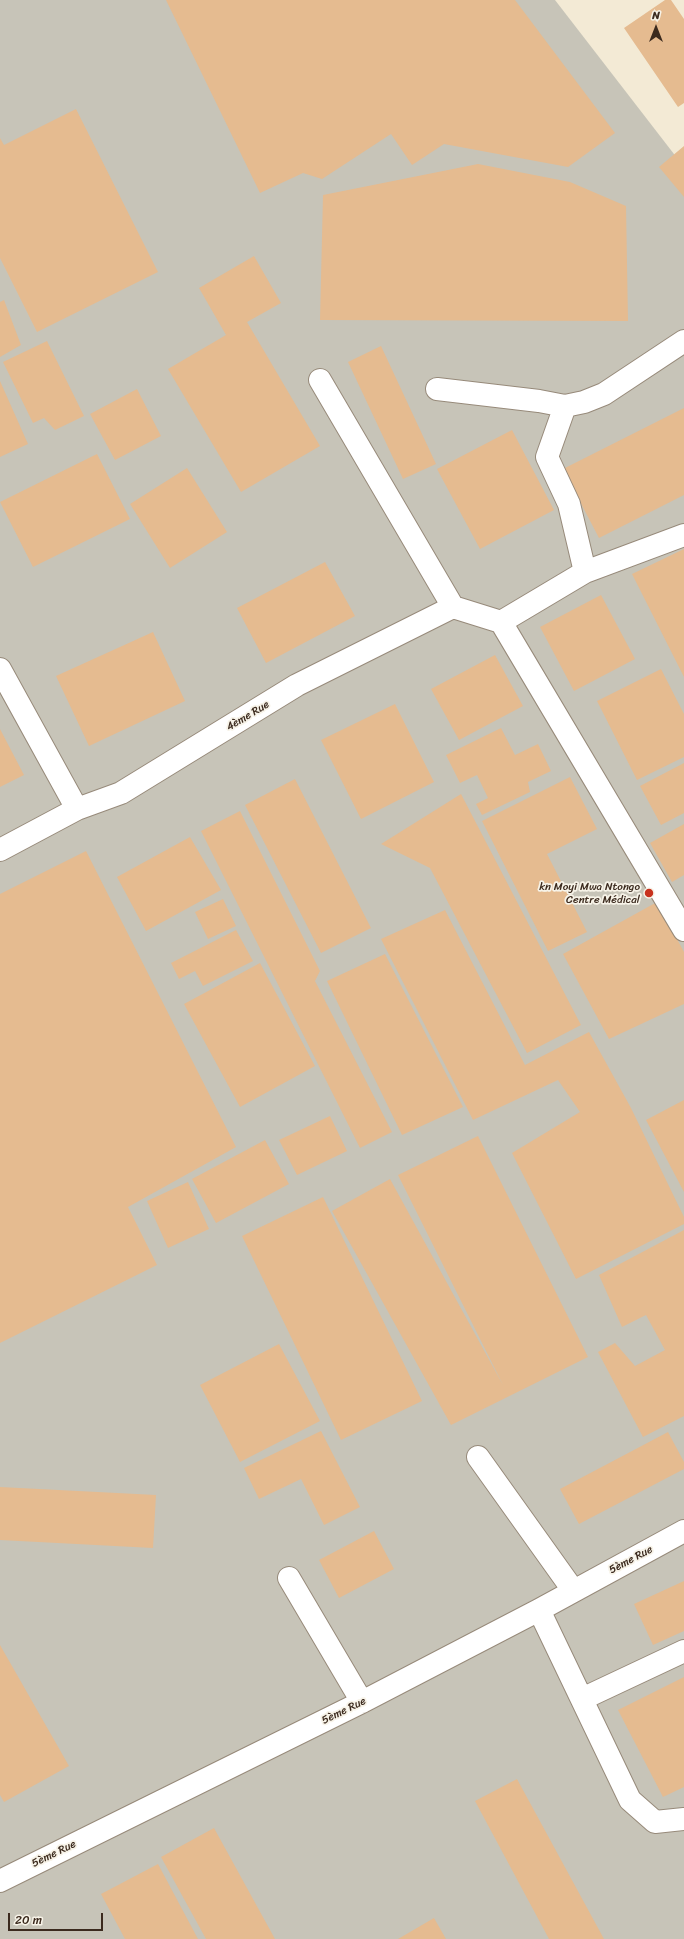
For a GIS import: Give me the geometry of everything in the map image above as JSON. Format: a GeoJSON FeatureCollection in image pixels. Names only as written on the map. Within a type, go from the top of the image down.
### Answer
{"type":"FeatureCollection","features":[{"type":"Feature","properties":{"kind":"street"},"geometry":{"type":"LineString","coordinates":[[438,390],[539,400],[565,406],[584,402],[604,394],[684,341]]}},
{"type":"Feature","properties":{"kind":"street"},"geometry":{"type":"LineString","coordinates":[[320,380],[453,607],[501,622],[684,930]]}},
{"type":"Feature","properties":{"kind":"street"},"geometry":{"type":"LineString","coordinates":[[565,406],[547,457],[568,504],[585,572]]}},
{"type":"Feature","properties":{"kind":"street"},"geometry":{"type":"LineString","coordinates":[[501,622],[585,572],[684,535]]}},
{"type":"Feature","properties":{"kind":"street","name":"4ème Rue"},"geometry":{"type":"LineString","coordinates":[[0,850],[76,809],[121,793],[297,685],[453,607]]}},
{"type":"Feature","properties":{"kind":"street"},"geometry":{"type":"LineString","coordinates":[[0,669],[76,809]]}},
{"type":"Feature","properties":{"kind":"street"},"geometry":{"type":"LineString","coordinates":[[478,1457],[573,1590]]}},
{"type":"Feature","properties":{"kind":"street","name":"5ème Rue"},"geometry":{"type":"LineString","coordinates":[[0,1881],[362,1702],[540,1610],[573,1590],[684,1531]]}},
{"type":"Feature","properties":{"kind":"street"},"geometry":{"type":"LineString","coordinates":[[289,1578],[362,1702]]}},
{"type":"Feature","properties":{"kind":"street"},"geometry":{"type":"LineString","coordinates":[[540,1610],[630,1800],[655,1822],[684,1819]]}},
{"type":"Feature","properties":{"kind":"street"},"geometry":{"type":"LineString","coordinates":[[582,1699],[684,1651]]}},
{"type":"Feature","properties":{"kind":"shaded area"},"geometry":{"type":"Polygon","coordinates":[[[0,0],[555,0],[684,167],[684,1939],[0,1939],[0,0]]]}},
{"type":"Feature","properties":{"kind":"building"},"geometry":{"type":"Polygon","coordinates":[[[166,0],[515,0],[615,133],[568,167],[444,144],[412,165],[391,134],[322,179],[303,173],[260,193],[166,0]]]}},
{"type":"Feature","properties":{"kind":"building"},"geometry":{"type":"Polygon","coordinates":[[[665,0],[671,0],[684,19],[684,103],[678,107],[624,28],[665,0]]]}},
{"type":"Feature","properties":{"kind":"building"},"geometry":{"type":"Polygon","coordinates":[[[76,109],[158,272],[37,332],[0,258],[0,138],[4,145],[76,109]]]}},
{"type":"Feature","properties":{"kind":"building"},"geometry":{"type":"Polygon","coordinates":[[[684,146],[684,197],[659,167],[684,146]]]}},
{"type":"Feature","properties":{"kind":"building"},"geometry":{"type":"Polygon","coordinates":[[[478,164],[570,182],[626,206],[628,321],[320,320],[323,195],[478,164]]]}},
{"type":"Feature","properties":{"kind":"building"},"geometry":{"type":"Polygon","coordinates":[[[254,256],[281,303],[247,322],[320,446],[241,492],[168,369],[226,335],[199,288],[254,256]]]}},
{"type":"Feature","properties":{"kind":"building"},"geometry":{"type":"Polygon","coordinates":[[[4,300],[21,345],[0,357],[0,302],[4,300]]]}},
{"type":"Feature","properties":{"kind":"building"},"geometry":{"type":"Polygon","coordinates":[[[47,341],[84,416],[55,430],[44,418],[33,423],[3,362],[47,341]]]}},
{"type":"Feature","properties":{"kind":"building"},"geometry":{"type":"Polygon","coordinates":[[[381,346],[436,464],[403,479],[348,362],[381,346]]]}},
{"type":"Feature","properties":{"kind":"building"},"geometry":{"type":"Polygon","coordinates":[[[0,381],[28,444],[0,457],[0,381]]]}},
{"type":"Feature","properties":{"kind":"building"},"geometry":{"type":"Polygon","coordinates":[[[137,389],[161,436],[115,460],[90,414],[137,389]]]}},
{"type":"Feature","properties":{"kind":"building"},"geometry":{"type":"Polygon","coordinates":[[[684,408],[684,495],[599,538],[563,469],[684,408]]]}},
{"type":"Feature","properties":{"kind":"building"},"geometry":{"type":"Polygon","coordinates":[[[512,430],[554,510],[480,549],[437,469],[512,430]]]}},
{"type":"Feature","properties":{"kind":"building"},"geometry":{"type":"Polygon","coordinates":[[[97,454],[130,519],[33,567],[0,502],[97,454]]]}},
{"type":"Feature","properties":{"kind":"building"},"geometry":{"type":"Polygon","coordinates":[[[187,468],[227,532],[170,568],[130,504],[187,468]]]}},
{"type":"Feature","properties":{"kind":"building"},"geometry":{"type":"Polygon","coordinates":[[[684,549],[684,677],[632,574],[684,549]]]}},
{"type":"Feature","properties":{"kind":"building"},"geometry":{"type":"Polygon","coordinates":[[[325,562],[355,616],[266,663],[237,608],[325,562]]]}},
{"type":"Feature","properties":{"kind":"building"},"geometry":{"type":"Polygon","coordinates":[[[601,595],[635,659],[574,691],[540,627],[601,595]]]}},
{"type":"Feature","properties":{"kind":"building"},"geometry":{"type":"Polygon","coordinates":[[[153,632],[185,701],[89,746],[56,676],[153,632]]]}},
{"type":"Feature","properties":{"kind":"building"},"geometry":{"type":"Polygon","coordinates":[[[495,655],[523,706],[459,740],[431,689],[495,655]]]}},
{"type":"Feature","properties":{"kind":"building"},"geometry":{"type":"Polygon","coordinates":[[[661,669],[684,714],[684,757],[637,780],[597,701],[661,669]]]}},
{"type":"Feature","properties":{"kind":"building"},"geometry":{"type":"Polygon","coordinates":[[[395,704],[434,782],[361,819],[321,740],[395,704]]]}},
{"type":"Feature","properties":{"kind":"building"},"geometry":{"type":"Polygon","coordinates":[[[501,728],[515,755],[538,744],[551,771],[528,782],[530,792],[482,815],[476,804],[488,798],[477,775],[460,783],[446,755],[501,728]]]}},
{"type":"Feature","properties":{"kind":"building"},"geometry":{"type":"Polygon","coordinates":[[[0,729],[24,775],[0,787],[0,729]]]}},
{"type":"Feature","properties":{"kind":"building"},"geometry":{"type":"Polygon","coordinates":[[[684,763],[684,813],[661,825],[640,786],[684,763]]]}},
{"type":"Feature","properties":{"kind":"building"},"geometry":{"type":"Polygon","coordinates":[[[570,777],[597,829],[547,854],[587,932],[548,951],[482,821],[570,777]]]}},
{"type":"Feature","properties":{"kind":"building"},"geometry":{"type":"Polygon","coordinates":[[[295,779],[371,928],[321,953],[245,805],[295,779]]]}},
{"type":"Feature","properties":{"kind":"building"},"geometry":{"type":"Polygon","coordinates":[[[461,794],[581,1025],[527,1053],[430,868],[381,844],[461,794]]]}},
{"type":"Feature","properties":{"kind":"building"},"geometry":{"type":"Polygon","coordinates":[[[240,811],[320,971],[315,981],[392,1132],[360,1148],[201,831],[240,811]]]}},
{"type":"Feature","properties":{"kind":"building"},"geometry":{"type":"Polygon","coordinates":[[[684,824],[684,875],[672,882],[650,843],[684,824]]]}},
{"type":"Feature","properties":{"kind":"building"},"geometry":{"type":"Polygon","coordinates":[[[190,837],[221,890],[146,931],[117,877],[190,837]]]}},
{"type":"Feature","properties":{"kind":"building"},"geometry":{"type":"Polygon","coordinates":[[[86,851],[236,1147],[128,1207],[157,1265],[0,1343],[0,894],[86,851]]]}},
{"type":"Feature","properties":{"kind":"building"},"geometry":{"type":"Polygon","coordinates":[[[223,899],[236,926],[208,939],[195,912],[223,899]]]}},
{"type":"Feature","properties":{"kind":"building"},"geometry":{"type":"Polygon","coordinates":[[[657,902],[684,952],[684,1004],[609,1039],[563,954],[657,902]]]}},
{"type":"Feature","properties":{"kind":"building"},"geometry":{"type":"Polygon","coordinates":[[[445,910],[525,1065],[589,1032],[631,1108],[684,1217],[684,1224],[576,1279],[512,1153],[580,1112],[558,1080],[473,1120],[381,939],[445,910]]]}},
{"type":"Feature","properties":{"kind":"building"},"geometry":{"type":"Polygon","coordinates":[[[236,930],[253,961],[203,986],[195,971],[179,979],[171,963],[236,930]]]}},
{"type":"Feature","properties":{"kind":"building"},"geometry":{"type":"Polygon","coordinates":[[[385,954],[463,1107],[402,1135],[327,981],[385,954]]]}},
{"type":"Feature","properties":{"kind":"building"},"geometry":{"type":"Polygon","coordinates":[[[260,963],[315,1066],[240,1107],[184,1004],[260,963]]]}},
{"type":"Feature","properties":{"kind":"building"},"geometry":{"type":"Polygon","coordinates":[[[684,1100],[684,1192],[646,1120],[684,1100]]]}},
{"type":"Feature","properties":{"kind":"building"},"geometry":{"type":"Polygon","coordinates":[[[330,1116],[347,1151],[297,1175],[279,1140],[330,1116]]]}},
{"type":"Feature","properties":{"kind":"building"},"geometry":{"type":"Polygon","coordinates":[[[478,1136],[588,1357],[451,1425],[332,1211],[390,1179],[503,1385],[398,1175],[478,1136]]]}},
{"type":"Feature","properties":{"kind":"building"},"geometry":{"type":"Polygon","coordinates":[[[265,1140],[289,1184],[216,1223],[192,1179],[265,1140]]]}},
{"type":"Feature","properties":{"kind":"building"},"geometry":{"type":"Polygon","coordinates":[[[188,1182],[209,1229],[168,1248],[147,1201],[188,1182]]]}},
{"type":"Feature","properties":{"kind":"building"},"geometry":{"type":"Polygon","coordinates":[[[323,1197],[422,1401],[341,1440],[242,1236],[323,1197]]]}},
{"type":"Feature","properties":{"kind":"building"},"geometry":{"type":"Polygon","coordinates":[[[684,1230],[684,1416],[643,1437],[598,1352],[615,1343],[635,1366],[665,1350],[646,1315],[622,1327],[599,1275],[684,1230]]]}},
{"type":"Feature","properties":{"kind":"building"},"geometry":{"type":"Polygon","coordinates":[[[279,1344],[320,1421],[240,1462],[200,1385],[279,1344]]]}},
{"type":"Feature","properties":{"kind":"building"},"geometry":{"type":"Polygon","coordinates":[[[321,1431],[360,1507],[324,1525],[301,1479],[259,1499],[244,1468],[321,1431]]]}},
{"type":"Feature","properties":{"kind":"building"},"geometry":{"type":"Polygon","coordinates":[[[668,1432],[684,1462],[684,1469],[579,1524],[560,1489],[668,1432]]]}},
{"type":"Feature","properties":{"kind":"building"},"geometry":{"type":"Polygon","coordinates":[[[0,1487],[156,1495],[153,1548],[0,1540],[0,1487]]]}},
{"type":"Feature","properties":{"kind":"building"},"geometry":{"type":"Polygon","coordinates":[[[374,1531],[394,1569],[339,1598],[319,1560],[374,1531]]]}},
{"type":"Feature","properties":{"kind":"building"},"geometry":{"type":"Polygon","coordinates":[[[684,1581],[684,1631],[653,1645],[634,1604],[684,1581]]]}},
{"type":"Feature","properties":{"kind":"building"},"geometry":{"type":"Polygon","coordinates":[[[0,1645],[69,1766],[4,1802],[0,1795],[0,1645]]]}},
{"type":"Feature","properties":{"kind":"building"},"geometry":{"type":"Polygon","coordinates":[[[684,1677],[684,1787],[663,1797],[618,1710],[684,1677]]]}},
{"type":"Feature","properties":{"kind":"building"},"geometry":{"type":"Polygon","coordinates":[[[517,1779],[604,1939],[549,1939],[475,1801],[517,1779]]]}},
{"type":"Feature","properties":{"kind":"building"},"geometry":{"type":"Polygon","coordinates":[[[214,1828],[275,1939],[206,1939],[161,1857],[214,1828]]]}},
{"type":"Feature","properties":{"kind":"building"},"geometry":{"type":"Polygon","coordinates":[[[158,1864],[198,1939],[125,1939],[101,1894],[158,1864]]]}},
{"type":"Feature","properties":{"kind":"building"},"geometry":{"type":"Polygon","coordinates":[[[434,1918],[446,1939],[398,1939],[434,1918]]]}},
{"type":"Feature","properties":{"kind":"place","name":"kn Moyi Mwa Ntongo Centre Médical"},"geometry":{"type":"Point","coordinates":[649,893]}}]}
